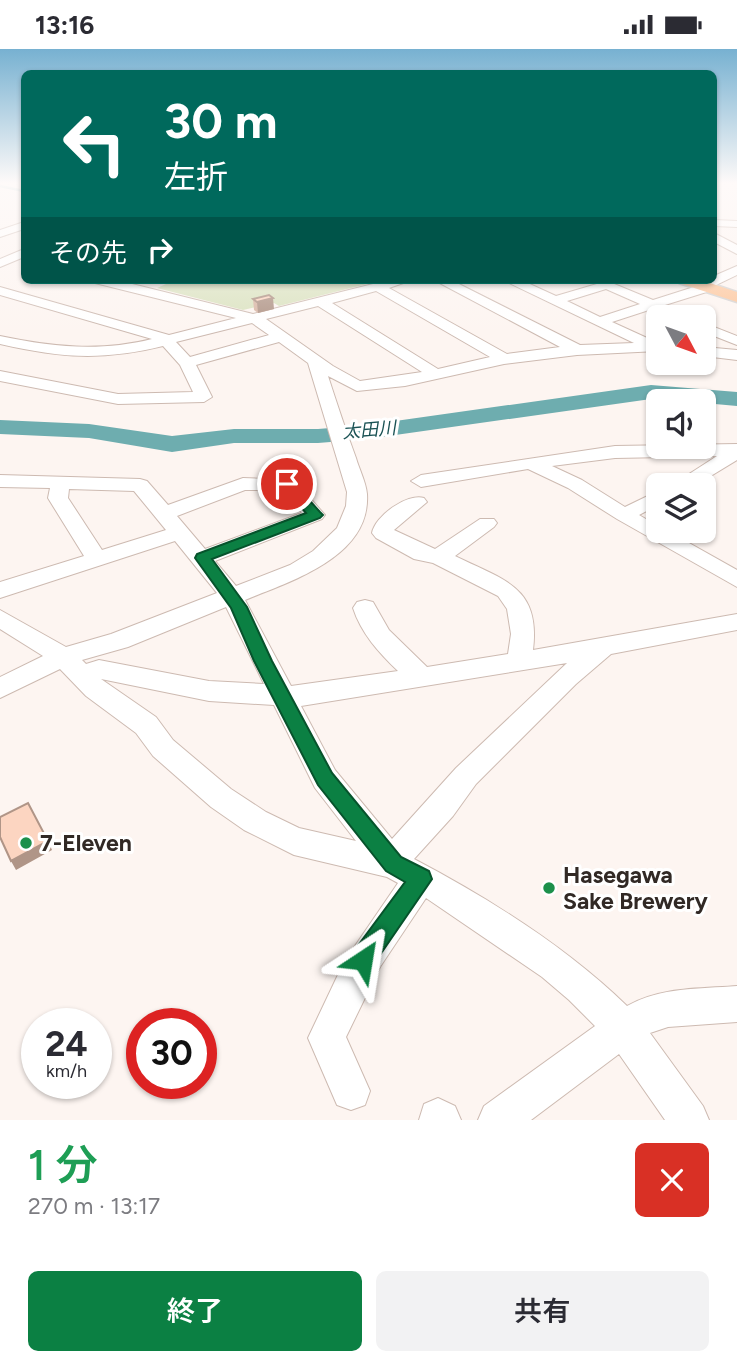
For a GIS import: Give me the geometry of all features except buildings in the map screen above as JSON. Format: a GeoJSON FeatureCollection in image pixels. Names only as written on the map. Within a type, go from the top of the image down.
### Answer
{"type":"FeatureCollection","features":[{"type":"Feature","properties":{"kind":"main road"},"geometry":{"type":"LineString","coordinates":[[696,284],[737,297]]}},
{"type":"Feature","properties":{"kind":"street"},"geometry":{"type":"LineString","coordinates":[[717,239],[737,250]]}},
{"type":"Feature","properties":{"kind":"street"},"geometry":{"type":"LineString","coordinates":[[0,263],[16,256]]}},
{"type":"Feature","properties":{"kind":"street"},"geometry":{"type":"LineString","coordinates":[[717,268],[735,272]]}},
{"type":"Feature","properties":{"kind":"street"},"geometry":{"type":"LineString","coordinates":[[717,281],[735,272]]}},
{"type":"Feature","properties":{"kind":"street"},"geometry":{"type":"LineString","coordinates":[[127,284],[256,319],[279,337],[357,386],[384,384],[504,359],[577,351],[646,348]]}},
{"type":"Feature","properties":{"kind":"street"},"geometry":{"type":"LineString","coordinates":[[4,344],[79,354],[124,351],[390,284]]}},
{"type":"Feature","properties":{"kind":"street"},"geometry":{"type":"LineString","coordinates":[[449,284],[577,351]]}},
{"type":"Feature","properties":{"kind":"street"},"geometry":{"type":"LineString","coordinates":[[518,284],[646,344]]}},
{"type":"Feature","properties":{"kind":"street"},"geometry":{"type":"LineString","coordinates":[[598,322],[711,284]]}},
{"type":"Feature","properties":{"kind":"street"},"geometry":{"type":"LineString","coordinates":[[554,301],[607,285],[652,304]]}},
{"type":"Feature","properties":{"kind":"street"},"geometry":{"type":"LineString","coordinates":[[378,287],[504,359]]}},
{"type":"Feature","properties":{"kind":"street"},"geometry":{"type":"LineString","coordinates":[[0,291],[170,341],[187,363],[204,397],[118,399],[0,376]]}},
{"type":"Feature","properties":{"kind":"street"},"geometry":{"type":"LineString","coordinates":[[320,301],[435,374]]}},
{"type":"Feature","properties":{"kind":"street"},"geometry":{"type":"LineString","coordinates":[[716,332],[737,341]]}},
{"type":"Feature","properties":{"kind":"street"},"geometry":{"type":"LineString","coordinates":[[187,363],[279,337]]}},
{"type":"Feature","properties":{"kind":"street"},"geometry":{"type":"LineString","coordinates":[[716,353],[737,355]]}},
{"type":"Feature","properties":{"kind":"street"},"geometry":{"type":"LineString","coordinates":[[0,688],[72,667],[119,641],[298,571],[318,559],[344,536],[351,524],[357,503],[351,470],[315,360]]}},
{"type":"Feature","properties":{"kind":"street"},"geometry":{"type":"LineString","coordinates":[[519,662],[523,634],[519,607],[512,597],[506,591],[439,557],[422,554],[383,533],[384,525],[419,492],[530,463],[615,452],[737,451]]}},
{"type":"Feature","properties":{"kind":"street"},"geometry":{"type":"LineString","coordinates":[[701,473],[737,451]]}},
{"type":"Feature","properties":{"kind":"street"},"geometry":{"type":"LineString","coordinates":[[530,463],[575,484],[737,580]]}},
{"type":"Feature","properties":{"kind":"street"},"geometry":{"type":"LineString","coordinates":[[0,481],[140,485],[232,596],[325,779],[407,871]]}},
{"type":"Feature","properties":{"kind":"street"},"geometry":{"type":"LineString","coordinates":[[60,484],[58,498],[96,558]]}},
{"type":"Feature","properties":{"kind":"street"},"geometry":{"type":"LineString","coordinates":[[165,513],[243,485],[287,484],[315,515],[203,558]]}},
{"type":"Feature","properties":{"kind":"street"},"geometry":{"type":"LineString","coordinates":[[624,515],[646,503]]}},
{"type":"Feature","properties":{"kind":"street"},"geometry":{"type":"LineString","coordinates":[[439,557],[487,523]]}},
{"type":"Feature","properties":{"kind":"street"},"geometry":{"type":"LineString","coordinates":[[0,590],[180,532]]}},
{"type":"Feature","properties":{"kind":"street"},"geometry":{"type":"LineString","coordinates":[[365,608],[368,622],[408,666],[424,678]]}},
{"type":"Feature","properties":{"kind":"street"},"geometry":{"type":"LineString","coordinates":[[0,618],[72,667],[146,725],[163,748],[221,798],[255,821],[295,841],[407,871],[447,893],[554,965],[582,987],[623,1028],[688,1120]]}},
{"type":"Feature","properties":{"kind":"street"},"geometry":{"type":"LineString","coordinates":[[72,667],[99,669],[209,691],[300,696],[519,662],[737,622]]}},
{"type":"Feature","properties":{"kind":"street"},"geometry":{"type":"LineString","coordinates":[[351,1091],[327,1038],[344,996],[407,871],[405,846],[442,807],[466,776],[567,677],[605,645]]}},
{"type":"Feature","properties":{"kind":"street"},"geometry":{"type":"LineString","coordinates":[[498,1120],[623,1028],[648,1014],[668,1009],[737,1004]]}},
{"type":"Feature","properties":{"kind":"green space"},"geometry":{"type":"Polygon","coordinates":[[[166,284],[367,284],[279,306],[274,303],[243,310],[157,288],[166,284]]]}},
{"type":"Feature","properties":{"kind":"waterway","name":"太田川"},"geometry":{"type":"LineString","coordinates":[[0,427],[89,431],[172,444],[234,436],[318,436],[367,432],[651,392],[737,399]]}},
{"type":"Feature","properties":{"kind":"place","name":"7-Eleven"},"geometry":{"type":"Point","coordinates":[26,843]}},
{"type":"Feature","properties":{"kind":"place","name":"Hasegawa Sake Brewery"},"geometry":{"type":"Point","coordinates":[549,888]}},
{"type":"Feature","properties":{"kind":"route"},"geometry":{"type":"LineString","coordinates":[[287,484],[315,515],[203,558],[232,596],[325,779],[393,864],[421,879],[363,960]]}}]}
